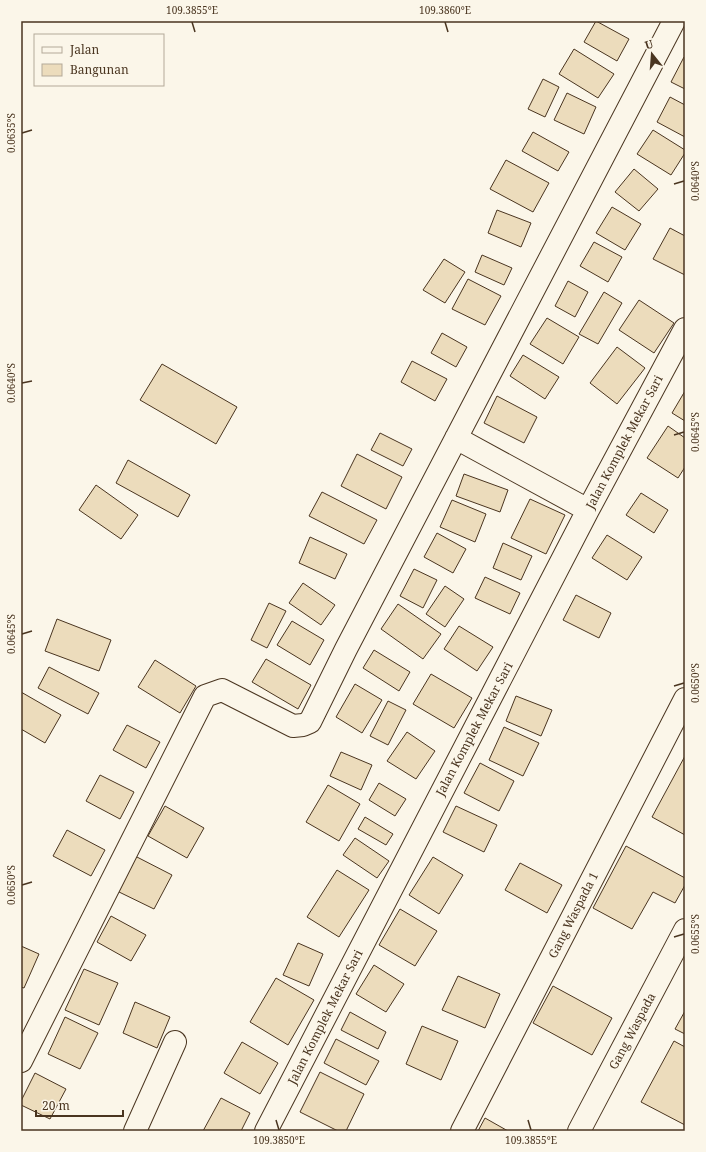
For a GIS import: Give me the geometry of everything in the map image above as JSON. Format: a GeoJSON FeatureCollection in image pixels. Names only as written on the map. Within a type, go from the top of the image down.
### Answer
{"type":"FeatureCollection","features":[{"type":"Feature","properties":{"kind":"street"},"geometry":{"type":"LineString","coordinates":[[21,1061],[205,696],[222,690],[293,726],[303,725],[310,722],[346,649],[674,21]]}},
{"type":"Feature","properties":{"kind":"street","name":"Jalan Komplek Mekar Sari"},"geometry":{"type":"LineString","coordinates":[[266,1131],[588,510],[685,328]]}},
{"type":"Feature","properties":{"kind":"street"},"geometry":{"type":"LineString","coordinates":[[456,438],[588,510]]}},
{"type":"Feature","properties":{"kind":"street","name":"Gang Waspada 1"},"geometry":{"type":"LineString","coordinates":[[462,1131],[685,699]]}},
{"type":"Feature","properties":{"kind":"street","name":"Gang Waspada"},"geometry":{"type":"LineString","coordinates":[[579,1131],[685,930]]}},
{"type":"Feature","properties":{"kind":"street"},"geometry":{"type":"LineString","coordinates":[[135,1131],[175,1042]]}},
{"type":"Feature","properties":{"kind":"building"},"geometry":{"type":"Polygon","coordinates":[[[596,21],[629,39],[617,61],[584,42],[596,21]]]}},
{"type":"Feature","properties":{"kind":"building"},"geometry":{"type":"Polygon","coordinates":[[[574,49],[614,74],[598,98],[559,74],[574,49]]]}},
{"type":"Feature","properties":{"kind":"building"},"geometry":{"type":"Polygon","coordinates":[[[685,57],[685,89],[671,82],[685,57]]]}},
{"type":"Feature","properties":{"kind":"building"},"geometry":{"type":"Polygon","coordinates":[[[543,79],[559,87],[545,117],[528,109],[543,79]]]}},
{"type":"Feature","properties":{"kind":"building"},"geometry":{"type":"Polygon","coordinates":[[[567,93],[596,107],[584,134],[554,120],[567,93]]]}},
{"type":"Feature","properties":{"kind":"building"},"geometry":{"type":"Polygon","coordinates":[[[670,97],[685,105],[685,137],[657,122],[670,97]]]}},
{"type":"Feature","properties":{"kind":"building"},"geometry":{"type":"Polygon","coordinates":[[[653,130],[685,150],[685,153],[671,175],[637,154],[653,130]]]}},
{"type":"Feature","properties":{"kind":"building"},"geometry":{"type":"Polygon","coordinates":[[[533,132],[569,152],[558,171],[522,151],[533,132]]]}},
{"type":"Feature","properties":{"kind":"building"},"geometry":{"type":"Polygon","coordinates":[[[506,160],[549,183],[533,212],[490,189],[506,160]]]}},
{"type":"Feature","properties":{"kind":"building"},"geometry":{"type":"Polygon","coordinates":[[[634,169],[658,189],[639,211],[615,192],[634,169]]]}},
{"type":"Feature","properties":{"kind":"building"},"geometry":{"type":"Polygon","coordinates":[[[612,207],[641,224],[625,250],[596,233],[612,207]]]}},
{"type":"Feature","properties":{"kind":"building"},"geometry":{"type":"Polygon","coordinates":[[[497,210],[531,223],[521,247],[488,233],[497,210]]]}},
{"type":"Feature","properties":{"kind":"building"},"geometry":{"type":"Polygon","coordinates":[[[670,228],[685,236],[685,275],[653,259],[670,228]]]}},
{"type":"Feature","properties":{"kind":"building"},"geometry":{"type":"Polygon","coordinates":[[[594,242],[622,257],[608,282],[580,266],[594,242]]]}},
{"type":"Feature","properties":{"kind":"building"},"geometry":{"type":"Polygon","coordinates":[[[482,255],[512,268],[504,285],[475,272],[482,255]]]}},
{"type":"Feature","properties":{"kind":"building"},"geometry":{"type":"Polygon","coordinates":[[[444,259],[465,272],[445,303],[423,290],[444,259]]]}},
{"type":"Feature","properties":{"kind":"building"},"geometry":{"type":"Polygon","coordinates":[[[468,279],[501,296],[485,325],[452,309],[468,279]]]}},
{"type":"Feature","properties":{"kind":"building"},"geometry":{"type":"Polygon","coordinates":[[[568,281],[588,292],[575,317],[555,306],[568,281]]]}},
{"type":"Feature","properties":{"kind":"building"},"geometry":{"type":"Polygon","coordinates":[[[604,292],[622,303],[598,344],[579,334],[604,292]]]}},
{"type":"Feature","properties":{"kind":"building"},"geometry":{"type":"Polygon","coordinates":[[[639,300],[674,323],[654,353],[619,330],[639,300]]]}},
{"type":"Feature","properties":{"kind":"building"},"geometry":{"type":"Polygon","coordinates":[[[547,318],[579,337],[563,364],[530,344],[547,318]]]}},
{"type":"Feature","properties":{"kind":"building"},"geometry":{"type":"Polygon","coordinates":[[[442,333],[467,347],[456,367],[431,353],[442,333]]]}},
{"type":"Feature","properties":{"kind":"building"},"geometry":{"type":"Polygon","coordinates":[[[617,347],[645,368],[617,404],[590,383],[617,347]]]}},
{"type":"Feature","properties":{"kind":"building"},"geometry":{"type":"Polygon","coordinates":[[[523,355],[559,377],[545,399],[510,376],[523,355]]]}},
{"type":"Feature","properties":{"kind":"building"},"geometry":{"type":"Polygon","coordinates":[[[412,361],[447,379],[435,401],[401,382],[412,361]]]}},
{"type":"Feature","properties":{"kind":"building"},"geometry":{"type":"Polygon","coordinates":[[[162,364],[237,407],[216,444],[140,400],[162,364]]]}},
{"type":"Feature","properties":{"kind":"building"},"geometry":{"type":"Polygon","coordinates":[[[685,391],[685,421],[672,413],[685,391]]]}},
{"type":"Feature","properties":{"kind":"building"},"geometry":{"type":"Polygon","coordinates":[[[497,396],[537,417],[524,443],[484,423],[497,396]]]}},
{"type":"Feature","properties":{"kind":"building"},"geometry":{"type":"Polygon","coordinates":[[[668,426],[685,438],[685,467],[678,478],[647,458],[668,426]]]}},
{"type":"Feature","properties":{"kind":"building"},"geometry":{"type":"Polygon","coordinates":[[[380,433],[412,449],[403,466],[371,450],[380,433]]]}},
{"type":"Feature","properties":{"kind":"building"},"geometry":{"type":"Polygon","coordinates":[[[357,454],[402,477],[386,509],[341,486],[357,454]]]}},
{"type":"Feature","properties":{"kind":"building"},"geometry":{"type":"Polygon","coordinates":[[[128,460],[190,495],[178,517],[116,483],[128,460]]]}},
{"type":"Feature","properties":{"kind":"building"},"geometry":{"type":"Polygon","coordinates":[[[464,474],[508,490],[500,512],[456,496],[464,474]]]}},
{"type":"Feature","properties":{"kind":"building"},"geometry":{"type":"Polygon","coordinates":[[[96,485],[138,515],[121,539],[79,510],[96,485]]]}},
{"type":"Feature","properties":{"kind":"building"},"geometry":{"type":"Polygon","coordinates":[[[322,492],[377,520],[364,544],[309,516],[322,492]]]}},
{"type":"Feature","properties":{"kind":"building"},"geometry":{"type":"Polygon","coordinates":[[[641,493],[668,510],[654,533],[626,515],[641,493]]]}},
{"type":"Feature","properties":{"kind":"building"},"geometry":{"type":"Polygon","coordinates":[[[530,499],[565,515],[546,554],[511,538],[530,499]]]}},
{"type":"Feature","properties":{"kind":"building"},"geometry":{"type":"Polygon","coordinates":[[[452,500],[486,514],[475,542],[440,527],[452,500]]]}},
{"type":"Feature","properties":{"kind":"building"},"geometry":{"type":"Polygon","coordinates":[[[437,533],[466,549],[453,573],[424,557],[437,533]]]}},
{"type":"Feature","properties":{"kind":"building"},"geometry":{"type":"Polygon","coordinates":[[[607,535],[642,557],[627,580],[592,558],[607,535]]]}},
{"type":"Feature","properties":{"kind":"building"},"geometry":{"type":"Polygon","coordinates":[[[310,537],[347,554],[335,579],[299,563],[310,537]]]}},
{"type":"Feature","properties":{"kind":"building"},"geometry":{"type":"Polygon","coordinates":[[[503,543],[532,556],[521,580],[493,568],[503,543]]]}},
{"type":"Feature","properties":{"kind":"building"},"geometry":{"type":"Polygon","coordinates":[[[414,569],[437,580],[423,608],[400,596],[414,569]]]}},
{"type":"Feature","properties":{"kind":"building"},"geometry":{"type":"Polygon","coordinates":[[[485,577],[520,593],[510,614],[475,598],[485,577]]]}},
{"type":"Feature","properties":{"kind":"building"},"geometry":{"type":"Polygon","coordinates":[[[303,583],[335,605],[321,625],[289,603],[303,583]]]}},
{"type":"Feature","properties":{"kind":"building"},"geometry":{"type":"Polygon","coordinates":[[[445,586],[464,599],[445,627],[426,614],[445,586]]]}},
{"type":"Feature","properties":{"kind":"building"},"geometry":{"type":"Polygon","coordinates":[[[576,595],[611,613],[599,638],[563,620],[576,595]]]}},
{"type":"Feature","properties":{"kind":"building"},"geometry":{"type":"Polygon","coordinates":[[[269,603],[286,611],[267,648],[251,640],[269,603]]]}},
{"type":"Feature","properties":{"kind":"building"},"geometry":{"type":"Polygon","coordinates":[[[398,604],[441,634],[423,659],[381,629],[398,604]]]}},
{"type":"Feature","properties":{"kind":"building"},"geometry":{"type":"Polygon","coordinates":[[[57,619],[111,640],[99,671],[45,651],[57,619]]]}},
{"type":"Feature","properties":{"kind":"building"},"geometry":{"type":"Polygon","coordinates":[[[292,621],[324,640],[310,665],[277,645],[292,621]]]}},
{"type":"Feature","properties":{"kind":"building"},"geometry":{"type":"Polygon","coordinates":[[[459,626],[493,647],[477,671],[444,649],[459,626]]]}},
{"type":"Feature","properties":{"kind":"building"},"geometry":{"type":"Polygon","coordinates":[[[374,650],[410,672],[399,691],[363,668],[374,650]]]}},
{"type":"Feature","properties":{"kind":"building"},"geometry":{"type":"Polygon","coordinates":[[[266,659],[311,685],[298,709],[252,682],[266,659]]]}},
{"type":"Feature","properties":{"kind":"building"},"geometry":{"type":"Polygon","coordinates":[[[155,660],[196,686],[180,713],[138,687],[155,660]]]}},
{"type":"Feature","properties":{"kind":"building"},"geometry":{"type":"Polygon","coordinates":[[[49,667],[99,693],[88,714],[38,688],[49,667]]]}},
{"type":"Feature","properties":{"kind":"building"},"geometry":{"type":"Polygon","coordinates":[[[431,674],[472,698],[454,728],[413,704],[431,674]]]}},
{"type":"Feature","properties":{"kind":"building"},"geometry":{"type":"Polygon","coordinates":[[[355,684],[382,700],[362,733],[336,717],[355,684]]]}},
{"type":"Feature","properties":{"kind":"building"},"geometry":{"type":"Polygon","coordinates":[[[21,692],[61,715],[45,743],[21,729],[21,692]]]}},
{"type":"Feature","properties":{"kind":"building"},"geometry":{"type":"Polygon","coordinates":[[[516,696],[552,710],[541,736],[506,721],[516,696]]]}},
{"type":"Feature","properties":{"kind":"building"},"geometry":{"type":"Polygon","coordinates":[[[388,701],[406,710],[388,745],[370,736],[388,701]]]}},
{"type":"Feature","properties":{"kind":"building"},"geometry":{"type":"Polygon","coordinates":[[[127,725],[160,742],[146,768],[113,750],[127,725]]]}},
{"type":"Feature","properties":{"kind":"building"},"geometry":{"type":"Polygon","coordinates":[[[504,727],[539,743],[523,776],[489,760],[504,727]]]}},
{"type":"Feature","properties":{"kind":"building"},"geometry":{"type":"Polygon","coordinates":[[[407,732],[435,751],[416,779],[387,761],[407,732]]]}},
{"type":"Feature","properties":{"kind":"building"},"geometry":{"type":"Polygon","coordinates":[[[341,752],[372,765],[361,790],[330,776],[341,752]]]}},
{"type":"Feature","properties":{"kind":"building"},"geometry":{"type":"Polygon","coordinates":[[[685,756],[685,835],[652,817],[685,756]]]}},
{"type":"Feature","properties":{"kind":"building"},"geometry":{"type":"Polygon","coordinates":[[[480,763],[514,781],[499,811],[464,793],[480,763]]]}},
{"type":"Feature","properties":{"kind":"building"},"geometry":{"type":"Polygon","coordinates":[[[100,775],[134,792],[120,819],[86,801],[100,775]]]}},
{"type":"Feature","properties":{"kind":"building"},"geometry":{"type":"Polygon","coordinates":[[[379,783],[406,799],[395,816],[369,800],[379,783]]]}},
{"type":"Feature","properties":{"kind":"building"},"geometry":{"type":"Polygon","coordinates":[[[328,785],[360,804],[339,841],[306,822],[328,785]]]}},
{"type":"Feature","properties":{"kind":"building"},"geometry":{"type":"Polygon","coordinates":[[[165,806],[204,828],[187,858],[148,836],[165,806]]]}},
{"type":"Feature","properties":{"kind":"building"},"geometry":{"type":"Polygon","coordinates":[[[456,806],[497,825],[484,852],[443,832],[456,806]]]}},
{"type":"Feature","properties":{"kind":"building"},"geometry":{"type":"Polygon","coordinates":[[[365,817],[393,834],[386,845],[358,829],[365,817]]]}},
{"type":"Feature","properties":{"kind":"building"},"geometry":{"type":"Polygon","coordinates":[[[67,830],[105,850],[91,876],[53,856],[67,830]]]}},
{"type":"Feature","properties":{"kind":"building"},"geometry":{"type":"Polygon","coordinates":[[[355,838],[389,861],[377,878],[343,855],[355,838]]]}},
{"type":"Feature","properties":{"kind":"building"},"geometry":{"type":"Polygon","coordinates":[[[626,846],[685,878],[685,885],[675,903],[653,892],[632,929],[593,908],[626,846]]]}},
{"type":"Feature","properties":{"kind":"building"},"geometry":{"type":"Polygon","coordinates":[[[135,856],[172,875],[154,909],[117,891],[135,856]]]}},
{"type":"Feature","properties":{"kind":"building"},"geometry":{"type":"Polygon","coordinates":[[[433,857],[463,875],[439,914],[409,895],[433,857]]]}},
{"type":"Feature","properties":{"kind":"building"},"geometry":{"type":"Polygon","coordinates":[[[520,863],[562,885],[547,913],[505,890],[520,863]]]}},
{"type":"Feature","properties":{"kind":"building"},"geometry":{"type":"Polygon","coordinates":[[[337,870],[369,890],[339,937],[307,917],[337,870]]]}},
{"type":"Feature","properties":{"kind":"building"},"geometry":{"type":"Polygon","coordinates":[[[400,909],[437,931],[415,966],[379,945],[400,909]]]}},
{"type":"Feature","properties":{"kind":"building"},"geometry":{"type":"Polygon","coordinates":[[[111,916],[146,935],[131,961],[97,942],[111,916]]]}},
{"type":"Feature","properties":{"kind":"building"},"geometry":{"type":"Polygon","coordinates":[[[298,943],[323,954],[309,986],[283,975],[298,943]]]}},
{"type":"Feature","properties":{"kind":"building"},"geometry":{"type":"Polygon","coordinates":[[[21,946],[39,954],[24,988],[21,987],[21,946]]]}},
{"type":"Feature","properties":{"kind":"building"},"geometry":{"type":"Polygon","coordinates":[[[374,965],[404,984],[386,1012],[356,994],[374,965]]]}},
{"type":"Feature","properties":{"kind":"building"},"geometry":{"type":"Polygon","coordinates":[[[84,969],[118,983],[99,1025],[65,1010],[84,969]]]}},
{"type":"Feature","properties":{"kind":"building"},"geometry":{"type":"Polygon","coordinates":[[[458,976],[500,994],[485,1028],[442,1010],[458,976]]]}},
{"type":"Feature","properties":{"kind":"building"},"geometry":{"type":"Polygon","coordinates":[[[276,978],[314,1000],[288,1045],[250,1022],[276,978]]]}},
{"type":"Feature","properties":{"kind":"building"},"geometry":{"type":"Polygon","coordinates":[[[553,986],[612,1018],[592,1055],[533,1023],[553,986]]]}},
{"type":"Feature","properties":{"kind":"building"},"geometry":{"type":"Polygon","coordinates":[[[135,1002],[170,1017],[157,1048],[123,1033],[135,1002]]]}},
{"type":"Feature","properties":{"kind":"building"},"geometry":{"type":"Polygon","coordinates":[[[685,1011],[685,1034],[675,1029],[685,1011]]]}},
{"type":"Feature","properties":{"kind":"building"},"geometry":{"type":"Polygon","coordinates":[[[350,1012],[386,1032],[378,1049],[341,1030],[350,1012]]]}},
{"type":"Feature","properties":{"kind":"building"},"geometry":{"type":"Polygon","coordinates":[[[65,1017],[98,1033],[80,1069],[48,1054],[65,1017]]]}},
{"type":"Feature","properties":{"kind":"building"},"geometry":{"type":"Polygon","coordinates":[[[422,1026],[458,1041],[441,1080],[406,1064],[422,1026]]]}},
{"type":"Feature","properties":{"kind":"building"},"geometry":{"type":"Polygon","coordinates":[[[336,1039],[379,1061],[366,1085],[324,1063],[336,1039]]]}},
{"type":"Feature","properties":{"kind":"building"},"geometry":{"type":"Polygon","coordinates":[[[674,1041],[685,1047],[685,1125],[641,1102],[674,1041]]]}},
{"type":"Feature","properties":{"kind":"building"},"geometry":{"type":"Polygon","coordinates":[[[242,1042],[278,1063],[260,1094],[224,1073],[242,1042]]]}},
{"type":"Feature","properties":{"kind":"building"},"geometry":{"type":"Polygon","coordinates":[[[320,1072],[364,1094],[346,1131],[338,1131],[300,1112],[320,1072]]]}},
{"type":"Feature","properties":{"kind":"building"},"geometry":{"type":"Polygon","coordinates":[[[35,1073],[66,1089],[50,1119],[21,1105],[21,1101],[35,1073]]]}},
{"type":"Feature","properties":{"kind":"building"},"geometry":{"type":"Polygon","coordinates":[[[221,1098],[250,1113],[241,1131],[203,1131],[221,1098]]]}},
{"type":"Feature","properties":{"kind":"building"},"geometry":{"type":"Polygon","coordinates":[[[485,1118],[508,1131],[478,1131],[485,1118]]]}}]}
